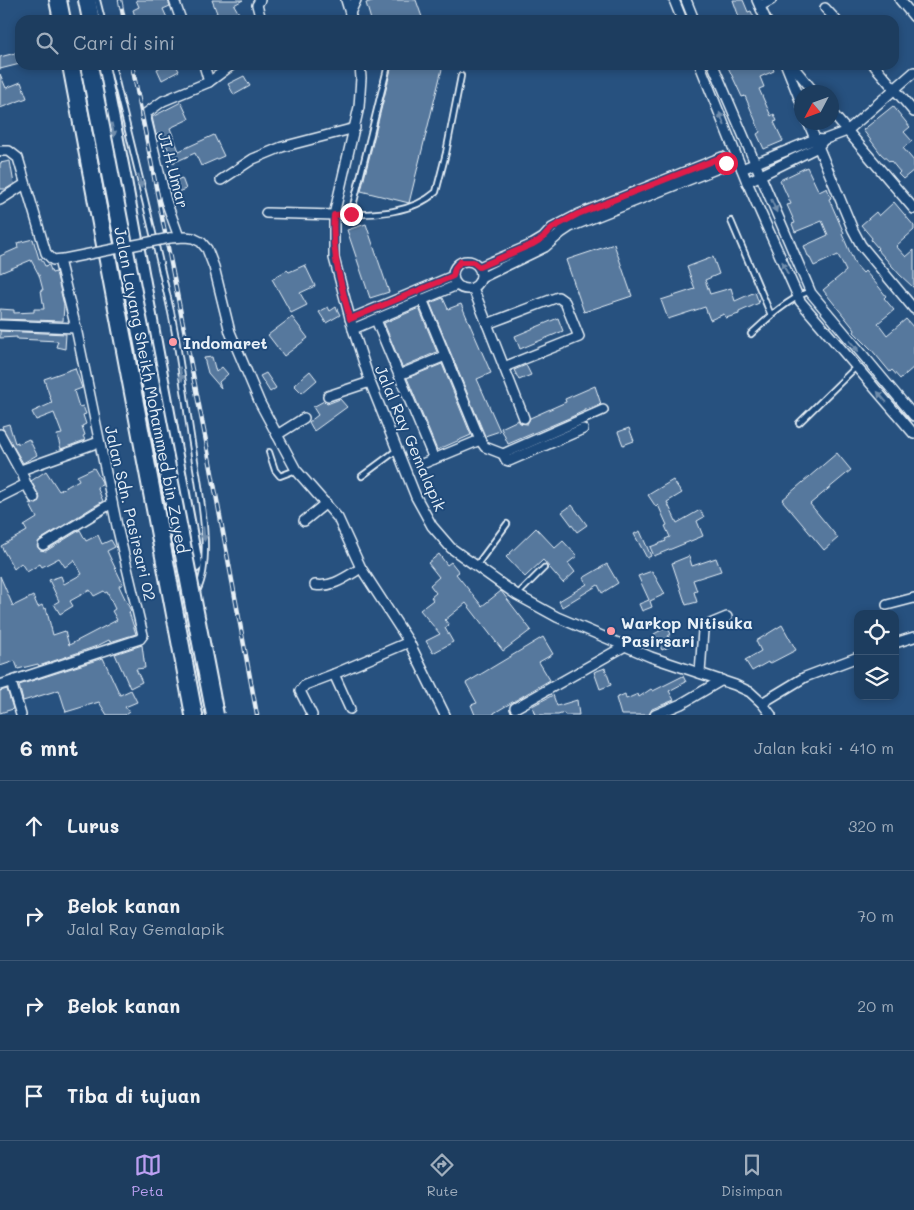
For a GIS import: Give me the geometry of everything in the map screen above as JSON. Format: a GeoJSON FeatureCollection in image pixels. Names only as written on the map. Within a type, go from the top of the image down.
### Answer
{"type":"FeatureCollection","features":[{"type":"Feature","properties":{"kind":"highway"},"geometry":{"type":"LineString","coordinates":[[58,0],[61,15]]}},
{"type":"Feature","properties":{"kind":"highway"},"geometry":{"type":"LineString","coordinates":[[68,0],[70,15]]}},
{"type":"Feature","properties":{"kind":"highway"},"geometry":{"type":"LineString","coordinates":[[76,0],[79,15]]}},
{"type":"Feature","properties":{"kind":"highway"},"geometry":{"type":"LineString","coordinates":[[87,0],[90,15]]}},
{"type":"Feature","properties":{"kind":"highway"},"geometry":{"type":"LineString","coordinates":[[72,70],[194,715]]}},
{"type":"Feature","properties":{"kind":"highway","name":"Jalan Layang Sheikh Mohammed bin Zayed"},"geometry":{"type":"LineString","coordinates":[[81,70],[205,715]]}},
{"type":"Feature","properties":{"kind":"highway","name":"Jalan Layang Sheikh Mohammed bin Zayed"},"geometry":{"type":"LineString","coordinates":[[89,70],[214,715]]}},
{"type":"Feature","properties":{"kind":"highway"},"geometry":{"type":"LineString","coordinates":[[101,70],[223,715]]}},
{"type":"Feature","properties":{"kind":"street"},"geometry":{"type":"LineString","coordinates":[[174,0],[179,15]]}},
{"type":"Feature","properties":{"kind":"street"},"geometry":{"type":"LineString","coordinates":[[346,0],[350,15]]}},
{"type":"Feature","properties":{"kind":"street"},"geometry":{"type":"LineString","coordinates":[[352,15],[356,0]]}},
{"type":"Feature","properties":{"kind":"street"},"geometry":{"type":"LineString","coordinates":[[674,0],[680,15]]}},
{"type":"Feature","properties":{"kind":"street"},"geometry":{"type":"LineString","coordinates":[[686,0],[692,15]]}},
{"type":"Feature","properties":{"kind":"street"},"geometry":{"type":"LineString","coordinates":[[764,15],[758,3],[771,0]]}},
{"type":"Feature","properties":{"kind":"street"},"geometry":{"type":"LineString","coordinates":[[900,0],[914,17]]}},
{"type":"Feature","properties":{"kind":"street"},"geometry":{"type":"LineString","coordinates":[[257,2],[260,15]]}},
{"type":"Feature","properties":{"kind":"street"},"geometry":{"type":"LineString","coordinates":[[826,8],[832,15]]}},
{"type":"Feature","properties":{"kind":"street"},"geometry":{"type":"LineString","coordinates":[[205,70],[209,82],[225,70]]}},
{"type":"Feature","properties":{"kind":"street","name":"Jalal Ray Gemalapik"},"geometry":{"type":"LineString","coordinates":[[360,70],[359,107],[334,215],[334,258],[350,319],[370,382],[416,497],[432,526],[451,548],[517,595],[557,617],[651,657],[722,680],[750,692],[771,715]]}},
{"type":"Feature","properties":{"kind":"street"},"geometry":{"type":"LineString","coordinates":[[702,70],[747,182],[797,296],[914,434]]}},
{"type":"Feature","properties":{"kind":"street"},"geometry":{"type":"LineString","coordinates":[[715,70],[815,300],[914,416]]}},
{"type":"Feature","properties":{"kind":"street"},"geometry":{"type":"LineString","coordinates":[[788,70],[794,85]]}},
{"type":"Feature","properties":{"kind":"street"},"geometry":{"type":"LineString","coordinates":[[796,70],[808,85]]}},
{"type":"Feature","properties":{"kind":"street"},"geometry":{"type":"LineString","coordinates":[[878,70],[914,112]]}},
{"type":"Feature","properties":{"kind":"street"},"geometry":{"type":"LineString","coordinates":[[742,169],[847,131],[914,72]]}},
{"type":"Feature","properties":{"kind":"street","name":"JI.H.Umar"},"geometry":{"type":"LineString","coordinates":[[175,238],[145,114],[163,101],[209,82]]}},
{"type":"Feature","properties":{"kind":"street"},"geometry":{"type":"LineString","coordinates":[[839,121],[914,209]]}},
{"type":"Feature","properties":{"kind":"street"},"geometry":{"type":"LineString","coordinates":[[221,180],[253,160],[282,147],[354,128]]}},
{"type":"Feature","properties":{"kind":"street"},"geometry":{"type":"LineString","coordinates":[[812,130],[819,142],[853,230],[861,245],[914,310]]}},
{"type":"Feature","properties":{"kind":"street"},"geometry":{"type":"LineString","coordinates":[[747,182],[761,176],[819,142]]}},
{"type":"Feature","properties":{"kind":"street"},"geometry":{"type":"LineString","coordinates":[[0,151],[9,151],[16,156],[46,254],[53,260],[175,238],[193,238],[201,242],[209,253],[214,267],[230,332],[247,374],[277,435],[296,470],[338,518],[361,568],[409,642],[445,715]]}},
{"type":"Feature","properties":{"kind":"street"},"geometry":{"type":"LineString","coordinates":[[481,278],[479,267],[473,262],[460,262],[455,268],[455,280],[463,288],[473,288],[477,286],[481,278],[570,227],[726,165],[724,159],[722,157],[578,214],[552,228],[548,239]]}},
{"type":"Feature","properties":{"kind":"street"},"geometry":{"type":"LineString","coordinates":[[0,200],[25,184]]}},
{"type":"Feature","properties":{"kind":"street"},"geometry":{"type":"LineString","coordinates":[[266,213],[334,215]]}},
{"type":"Feature","properties":{"kind":"street"},"geometry":{"type":"LineString","coordinates":[[479,267],[548,239]]}},
{"type":"Feature","properties":{"kind":"street","name":"Jalan Sdn. Pasirsari 02"},"geometry":{"type":"LineString","coordinates":[[11,682],[140,639],[143,633],[112,503],[62,259]]}},
{"type":"Feature","properties":{"kind":"street"},"geometry":{"type":"LineString","coordinates":[[350,319],[455,280]]}},
{"type":"Feature","properties":{"kind":"street"},"geometry":{"type":"LineString","coordinates":[[353,329],[422,299],[455,280]]}},
{"type":"Feature","properties":{"kind":"street"},"geometry":{"type":"LineString","coordinates":[[473,288],[524,418]]}},
{"type":"Feature","properties":{"kind":"street"},"geometry":{"type":"LineString","coordinates":[[487,324],[558,297],[565,302],[579,337],[504,367]]}},
{"type":"Feature","properties":{"kind":"street"},"geometry":{"type":"LineString","coordinates":[[422,299],[480,440],[485,447],[503,454],[506,460],[509,461],[582,429]]}},
{"type":"Feature","properties":{"kind":"street"},"geometry":{"type":"LineString","coordinates":[[376,320],[434,459]]}},
{"type":"Feature","properties":{"kind":"street"},"geometry":{"type":"LineString","coordinates":[[0,325],[76,328]]}},
{"type":"Feature","properties":{"kind":"street"},"geometry":{"type":"LineString","coordinates":[[399,374],[445,356]]}},
{"type":"Feature","properties":{"kind":"street"},"geometry":{"type":"LineString","coordinates":[[328,396],[370,382]]}},
{"type":"Feature","properties":{"kind":"street"},"geometry":{"type":"LineString","coordinates":[[503,454],[603,410]]}},
{"type":"Feature","properties":{"kind":"street"},"geometry":{"type":"LineString","coordinates":[[277,435],[304,418]]}},
{"type":"Feature","properties":{"kind":"street"},"geometry":{"type":"LineString","coordinates":[[0,434],[34,498]]}},
{"type":"Feature","properties":{"kind":"street"},"geometry":{"type":"LineString","coordinates":[[422,464],[480,440]]}},
{"type":"Feature","properties":{"kind":"street"},"geometry":{"type":"LineString","coordinates":[[20,471],[99,442]]}},
{"type":"Feature","properties":{"kind":"street"},"geometry":{"type":"LineString","coordinates":[[0,497],[26,484]]}},
{"type":"Feature","properties":{"kind":"street"},"geometry":{"type":"LineString","coordinates":[[43,545],[112,503]]}},
{"type":"Feature","properties":{"kind":"street"},"geometry":{"type":"LineString","coordinates":[[304,521],[326,503]]}},
{"type":"Feature","properties":{"kind":"street"},"geometry":{"type":"LineString","coordinates":[[101,510],[117,526]]}},
{"type":"Feature","properties":{"kind":"street"},"geometry":{"type":"LineString","coordinates":[[314,585],[326,586],[361,568]]}},
{"type":"Feature","properties":{"kind":"street"},"geometry":{"type":"LineString","coordinates":[[887,605],[914,598]]}},
{"type":"Feature","properties":{"kind":"street"},"geometry":{"type":"LineString","coordinates":[[700,674],[703,630],[710,624],[727,617]]}},
{"type":"Feature","properties":{"kind":"street"},"geometry":{"type":"LineString","coordinates":[[899,643],[914,637]]}},
{"type":"Feature","properties":{"kind":"street"},"geometry":{"type":"LineString","coordinates":[[312,715],[300,691],[302,687],[409,642]]}},
{"type":"Feature","properties":{"kind":"street"},"geometry":{"type":"LineString","coordinates":[[515,708],[625,646]]}},
{"type":"Feature","properties":{"kind":"street"},"geometry":{"type":"LineString","coordinates":[[762,703],[806,677],[854,659]]}},
{"type":"Feature","properties":{"kind":"street"},"geometry":{"type":"LineString","coordinates":[[334,674],[350,709]]}},
{"type":"Feature","properties":{"kind":"street"},"geometry":{"type":"LineString","coordinates":[[655,715],[681,704],[722,680]]}},
{"type":"Feature","properties":{"kind":"street"},"geometry":{"type":"LineString","coordinates":[[0,685],[11,682],[21,715]]}},
{"type":"Feature","properties":{"kind":"lane"},"geometry":{"type":"LineString","coordinates":[[97,0],[101,15]]}},
{"type":"Feature","properties":{"kind":"lane"},"geometry":{"type":"LineString","coordinates":[[113,70],[171,314],[199,487],[204,536],[204,578],[198,589]]}},
{"type":"Feature","properties":{"kind":"lane"},"geometry":{"type":"LineString","coordinates":[[351,214],[387,70]]}},
{"type":"Feature","properties":{"kind":"lane"},"geometry":{"type":"LineString","coordinates":[[334,215],[381,214],[419,204],[436,192],[446,153],[461,76]]}},
{"type":"Feature","properties":{"kind":"lane"},"geometry":{"type":"LineString","coordinates":[[730,221],[771,315]]}},
{"type":"Feature","properties":{"kind":"lane"},"geometry":{"type":"LineString","coordinates":[[751,334],[771,315],[797,296],[810,291]]}},
{"type":"Feature","properties":{"kind":"lane"},"geometry":{"type":"LineString","coordinates":[[799,423],[856,367]]}},
{"type":"Feature","properties":{"kind":"lane"},"geometry":{"type":"LineString","coordinates":[[362,476],[397,450]]}},
{"type":"Feature","properties":{"kind":"lane"},"geometry":{"type":"LineString","coordinates":[[269,452],[275,470],[280,476],[296,470]]}},
{"type":"Feature","properties":{"kind":"lane"},"geometry":{"type":"LineString","coordinates":[[476,566],[507,524]]}},
{"type":"Feature","properties":{"kind":"lane"},"geometry":{"type":"LineString","coordinates":[[517,595],[544,568]]}},
{"type":"Feature","properties":{"kind":"building"},"geometry":{"type":"Polygon","coordinates":[[[136,0],[168,0],[170,6],[163,9],[166,15],[134,15],[133,10],[139,7],[136,0]]]}},
{"type":"Feature","properties":{"kind":"building"},"geometry":{"type":"Polygon","coordinates":[[[212,0],[243,0],[234,5],[240,15],[214,15],[217,13],[212,0]]]}},
{"type":"Feature","properties":{"kind":"building"},"geometry":{"type":"Polygon","coordinates":[[[375,0],[416,0],[421,15],[370,15],[366,3],[375,0]]]}},
{"type":"Feature","properties":{"kind":"building"},"geometry":{"type":"Polygon","coordinates":[[[733,0],[743,0],[748,12],[751,11],[753,15],[738,15],[733,0]]]}},
{"type":"Feature","properties":{"kind":"building"},"geometry":{"type":"Polygon","coordinates":[[[15,53],[15,65],[0,69],[0,57],[15,53]]]}},
{"type":"Feature","properties":{"kind":"building"},"geometry":{"type":"Polygon","coordinates":[[[157,70],[178,70],[179,71],[162,80],[157,70]]]}},
{"type":"Feature","properties":{"kind":"building"},"geometry":{"type":"Polygon","coordinates":[[[391,70],[442,70],[409,203],[361,191],[391,70]]]}},
{"type":"Feature","properties":{"kind":"building"},"geometry":{"type":"Polygon","coordinates":[[[729,70],[774,70],[760,77],[764,87],[759,89],[771,116],[774,114],[777,121],[774,122],[783,141],[764,149],[757,134],[760,132],[745,96],[742,97],[729,70]]]}},
{"type":"Feature","properties":{"kind":"building"},"geometry":{"type":"Polygon","coordinates":[[[0,74],[6,88],[21,82],[27,98],[0,108],[0,74]]]}},
{"type":"Feature","properties":{"kind":"building"},"geometry":{"type":"Polygon","coordinates":[[[244,76],[250,86],[234,95],[228,84],[244,76]]]}},
{"type":"Feature","properties":{"kind":"building"},"geometry":{"type":"Polygon","coordinates":[[[181,102],[189,119],[170,128],[179,151],[214,135],[224,156],[201,166],[195,153],[173,163],[162,132],[156,135],[152,117],[181,102]]]}},
{"type":"Feature","properties":{"kind":"building"},"geometry":{"type":"Polygon","coordinates":[[[893,106],[910,127],[904,132],[912,141],[903,148],[914,161],[914,170],[903,179],[898,174],[900,172],[891,161],[881,154],[863,130],[893,106]]]}},
{"type":"Feature","properties":{"kind":"building"},"geometry":{"type":"Polygon","coordinates":[[[10,161],[14,184],[6,189],[0,189],[0,163],[10,161]]]}},
{"type":"Feature","properties":{"kind":"building"},"geometry":{"type":"Polygon","coordinates":[[[807,167],[819,192],[827,188],[831,198],[829,199],[855,264],[863,273],[865,271],[879,287],[886,296],[884,298],[894,310],[878,323],[887,335],[906,319],[914,328],[914,367],[900,379],[892,370],[890,372],[854,332],[855,330],[823,290],[846,271],[838,255],[814,266],[808,256],[804,246],[828,235],[822,221],[795,232],[792,224],[795,223],[787,205],[791,204],[780,180],[807,167]]]}},
{"type":"Feature","properties":{"kind":"building"},"geometry":{"type":"Polygon","coordinates":[[[182,178],[186,189],[175,193],[170,182],[182,178]]]}},
{"type":"Feature","properties":{"kind":"building"},"geometry":{"type":"Polygon","coordinates":[[[894,202],[914,226],[914,230],[896,246],[906,257],[914,250],[914,288],[877,249],[871,240],[872,238],[861,225],[876,212],[879,216],[894,202]]]}},
{"type":"Feature","properties":{"kind":"building"},"geometry":{"type":"Polygon","coordinates":[[[366,224],[389,292],[370,298],[347,230],[366,224]]]}},
{"type":"Feature","properties":{"kind":"building"},"geometry":{"type":"Polygon","coordinates":[[[33,239],[39,259],[41,258],[45,266],[49,265],[52,273],[56,272],[64,305],[63,321],[0,319],[0,309],[14,310],[14,313],[34,312],[34,309],[44,309],[41,290],[43,290],[39,275],[31,260],[0,273],[0,256],[18,248],[17,243],[33,239]]]}},
{"type":"Feature","properties":{"kind":"building"},"geometry":{"type":"Polygon","coordinates":[[[614,244],[632,296],[584,312],[566,260],[614,244]]]}},
{"type":"Feature","properties":{"kind":"building"},"geometry":{"type":"Polygon","coordinates":[[[713,257],[719,274],[705,280],[710,294],[731,288],[735,301],[755,292],[759,303],[739,312],[739,314],[726,318],[724,314],[710,320],[705,307],[668,319],[661,300],[695,289],[687,267],[713,257]]]}},
{"type":"Feature","properties":{"kind":"building"},"geometry":{"type":"Polygon","coordinates":[[[305,265],[315,286],[300,293],[307,305],[291,313],[272,279],[287,270],[289,272],[305,265]]]}},
{"type":"Feature","properties":{"kind":"building"},"geometry":{"type":"Polygon","coordinates":[[[443,298],[448,309],[461,304],[491,373],[477,379],[500,431],[485,436],[430,303],[443,298]]]}},
{"type":"Feature","properties":{"kind":"building"},"geometry":{"type":"Polygon","coordinates":[[[328,307],[330,311],[336,307],[340,315],[326,323],[319,312],[328,307]]]}},
{"type":"Feature","properties":{"kind":"building"},"geometry":{"type":"Polygon","coordinates":[[[419,308],[437,352],[402,367],[384,323],[419,308]]]}},
{"type":"Feature","properties":{"kind":"building"},"geometry":{"type":"Polygon","coordinates":[[[292,317],[308,338],[284,356],[268,335],[292,317]]]}},
{"type":"Feature","properties":{"kind":"building"},"geometry":{"type":"Polygon","coordinates":[[[558,318],[563,331],[520,349],[515,336],[558,318]]]}},
{"type":"Feature","properties":{"kind":"building"},"geometry":{"type":"Polygon","coordinates":[[[0,331],[66,334],[65,349],[56,347],[58,341],[17,339],[17,337],[0,338],[0,331]]]}},
{"type":"Feature","properties":{"kind":"building"},"geometry":{"type":"Polygon","coordinates":[[[212,357],[216,372],[222,367],[228,374],[219,382],[221,388],[208,373],[204,358],[212,357]]]}},
{"type":"Feature","properties":{"kind":"building"},"geometry":{"type":"Polygon","coordinates":[[[442,364],[471,435],[437,450],[407,378],[442,364]]]}},
{"type":"Feature","properties":{"kind":"building"},"geometry":{"type":"Polygon","coordinates":[[[526,365],[531,375],[519,380],[514,370],[526,365]]]}},
{"type":"Feature","properties":{"kind":"building"},"geometry":{"type":"Polygon","coordinates":[[[75,368],[82,388],[74,391],[79,407],[83,406],[86,414],[83,415],[86,424],[82,426],[85,440],[61,449],[57,435],[62,434],[54,413],[36,420],[32,412],[52,403],[44,379],[75,368]]]}},
{"type":"Feature","properties":{"kind":"building"},"geometry":{"type":"Polygon","coordinates":[[[310,371],[317,380],[302,393],[294,385],[310,371]]]}},
{"type":"Feature","properties":{"kind":"building"},"geometry":{"type":"Polygon","coordinates":[[[266,373],[276,388],[270,392],[260,376],[266,373]]]}},
{"type":"Feature","properties":{"kind":"building"},"geometry":{"type":"Polygon","coordinates":[[[595,386],[601,404],[508,444],[501,428],[518,420],[520,423],[527,424],[530,418],[566,402],[565,399],[595,386]]]}},
{"type":"Feature","properties":{"kind":"building"},"geometry":{"type":"Polygon","coordinates":[[[340,399],[347,407],[314,431],[309,422],[318,415],[313,407],[324,401],[327,404],[340,399]]]}},
{"type":"Feature","properties":{"kind":"building"},"geometry":{"type":"Polygon","coordinates":[[[9,424],[15,443],[18,442],[18,444],[29,439],[37,455],[23,463],[3,429],[2,426],[9,424]]]}},
{"type":"Feature","properties":{"kind":"building"},"geometry":{"type":"Polygon","coordinates":[[[629,428],[634,441],[623,445],[618,432],[629,428]]]}},
{"type":"Feature","properties":{"kind":"building"},"geometry":{"type":"Polygon","coordinates":[[[837,453],[851,470],[810,504],[838,538],[824,550],[782,500],[837,453]]]}},
{"type":"Feature","properties":{"kind":"building"},"geometry":{"type":"Polygon","coordinates":[[[94,468],[102,482],[102,485],[97,487],[103,501],[40,540],[37,546],[40,550],[46,551],[80,530],[86,541],[98,535],[102,544],[111,540],[115,547],[107,551],[123,584],[119,586],[131,611],[129,612],[136,634],[110,642],[109,640],[39,666],[38,664],[18,669],[15,661],[0,666],[0,576],[13,606],[33,596],[38,607],[42,605],[44,609],[46,608],[53,635],[65,631],[69,645],[117,620],[112,611],[115,609],[107,592],[105,593],[104,591],[94,596],[90,590],[70,601],[73,606],[60,614],[54,604],[59,601],[49,580],[61,576],[64,584],[82,574],[74,560],[65,567],[59,558],[42,567],[40,564],[27,572],[21,563],[14,569],[1,546],[27,531],[24,526],[37,518],[29,503],[37,504],[40,498],[31,481],[46,471],[59,491],[79,480],[77,476],[94,468]]]}},
{"type":"Feature","properties":{"kind":"building"},"geometry":{"type":"Polygon","coordinates":[[[673,480],[682,493],[667,502],[677,523],[700,510],[704,517],[697,521],[703,536],[654,556],[650,547],[666,541],[665,539],[670,537],[658,505],[656,507],[648,495],[673,480]]]}},
{"type":"Feature","properties":{"kind":"building"},"geometry":{"type":"Polygon","coordinates":[[[572,505],[587,525],[577,532],[562,512],[572,505]]]}},
{"type":"Feature","properties":{"kind":"building"},"geometry":{"type":"Polygon","coordinates":[[[536,528],[555,548],[563,541],[577,556],[568,563],[575,572],[563,583],[543,560],[525,577],[506,557],[536,528]]]}},
{"type":"Feature","properties":{"kind":"building"},"geometry":{"type":"Polygon","coordinates":[[[640,531],[651,556],[647,558],[634,534],[640,531]]]}},
{"type":"Feature","properties":{"kind":"building"},"geometry":{"type":"Polygon","coordinates":[[[439,554],[447,565],[451,562],[459,572],[456,574],[482,606],[501,591],[531,630],[503,651],[466,603],[445,620],[449,625],[445,628],[453,642],[433,653],[426,641],[440,634],[420,610],[433,600],[431,597],[436,593],[430,585],[439,577],[428,563],[439,554]]]}},
{"type":"Feature","properties":{"kind":"building"},"geometry":{"type":"Polygon","coordinates":[[[689,556],[692,566],[716,558],[721,571],[693,580],[697,591],[694,592],[697,602],[686,605],[672,563],[689,556]]]}},
{"type":"Feature","properties":{"kind":"building"},"geometry":{"type":"Polygon","coordinates":[[[607,564],[618,583],[602,593],[598,585],[562,607],[559,601],[587,584],[583,578],[607,564]]]}},
{"type":"Feature","properties":{"kind":"building"},"geometry":{"type":"Polygon","coordinates":[[[652,571],[665,594],[650,601],[652,607],[642,611],[639,604],[649,600],[638,576],[652,571]]]}},
{"type":"Feature","properties":{"kind":"building"},"geometry":{"type":"Polygon","coordinates":[[[782,625],[796,650],[752,671],[745,660],[761,651],[756,641],[782,625]]]}},
{"type":"Feature","properties":{"kind":"building"},"geometry":{"type":"Polygon","coordinates":[[[667,627],[671,634],[668,636],[673,645],[662,650],[654,634],[667,627]]]}},
{"type":"Feature","properties":{"kind":"building"},"geometry":{"type":"Polygon","coordinates":[[[543,637],[553,654],[539,662],[550,680],[494,713],[494,715],[475,715],[471,705],[477,703],[466,683],[543,637]]]}},
{"type":"Feature","properties":{"kind":"building"},"geometry":{"type":"Polygon","coordinates":[[[142,645],[145,668],[136,669],[142,682],[130,688],[115,654],[142,645]]]}},
{"type":"Feature","properties":{"kind":"building"},"geometry":{"type":"Polygon","coordinates":[[[103,658],[120,695],[131,690],[137,702],[125,707],[129,712],[125,715],[107,715],[99,702],[66,712],[59,690],[23,701],[19,685],[103,658]]]}},
{"type":"Feature","properties":{"kind":"building"},"geometry":{"type":"Polygon","coordinates":[[[605,668],[611,685],[600,689],[594,672],[605,668]]]}},
{"type":"Feature","properties":{"kind":"building"},"geometry":{"type":"Polygon","coordinates":[[[683,676],[686,682],[669,691],[674,700],[652,709],[649,715],[621,715],[616,698],[625,694],[626,699],[638,694],[639,697],[651,689],[653,691],[683,676]]]}},
{"type":"Feature","properties":{"kind":"building"},"geometry":{"type":"Polygon","coordinates":[[[7,689],[13,709],[0,713],[0,691],[7,689]]]}},
{"type":"Feature","properties":{"kind":"building"},"geometry":{"type":"Polygon","coordinates":[[[553,695],[557,706],[577,700],[579,715],[565,715],[564,713],[558,715],[535,715],[532,706],[553,695]]]}},
{"type":"Feature","properties":{"kind":"railway"},"geometry":{"type":"LineString","coordinates":[[120,0],[123,15]]}},
{"type":"Feature","properties":{"kind":"railway"},"geometry":{"type":"LineString","coordinates":[[133,70],[206,441],[257,715]]}},
{"type":"Feature","properties":{"kind":"place","name":"Indomaret"},"geometry":{"type":"Point","coordinates":[173,342]}},
{"type":"Feature","properties":{"kind":"place","name":"Warkop Nitisuka Pasirsari"},"geometry":{"type":"Point","coordinates":[611,631]}},
{"type":"Feature","properties":{"kind":"route"},"geometry":{"type":"LineString","coordinates":[[351,214],[334,215],[333,224],[334,258],[350,319],[453,276],[455,268],[460,262],[473,262],[479,267],[533,244],[543,238],[552,228],[578,214],[722,157],[726,163]]}}]}
